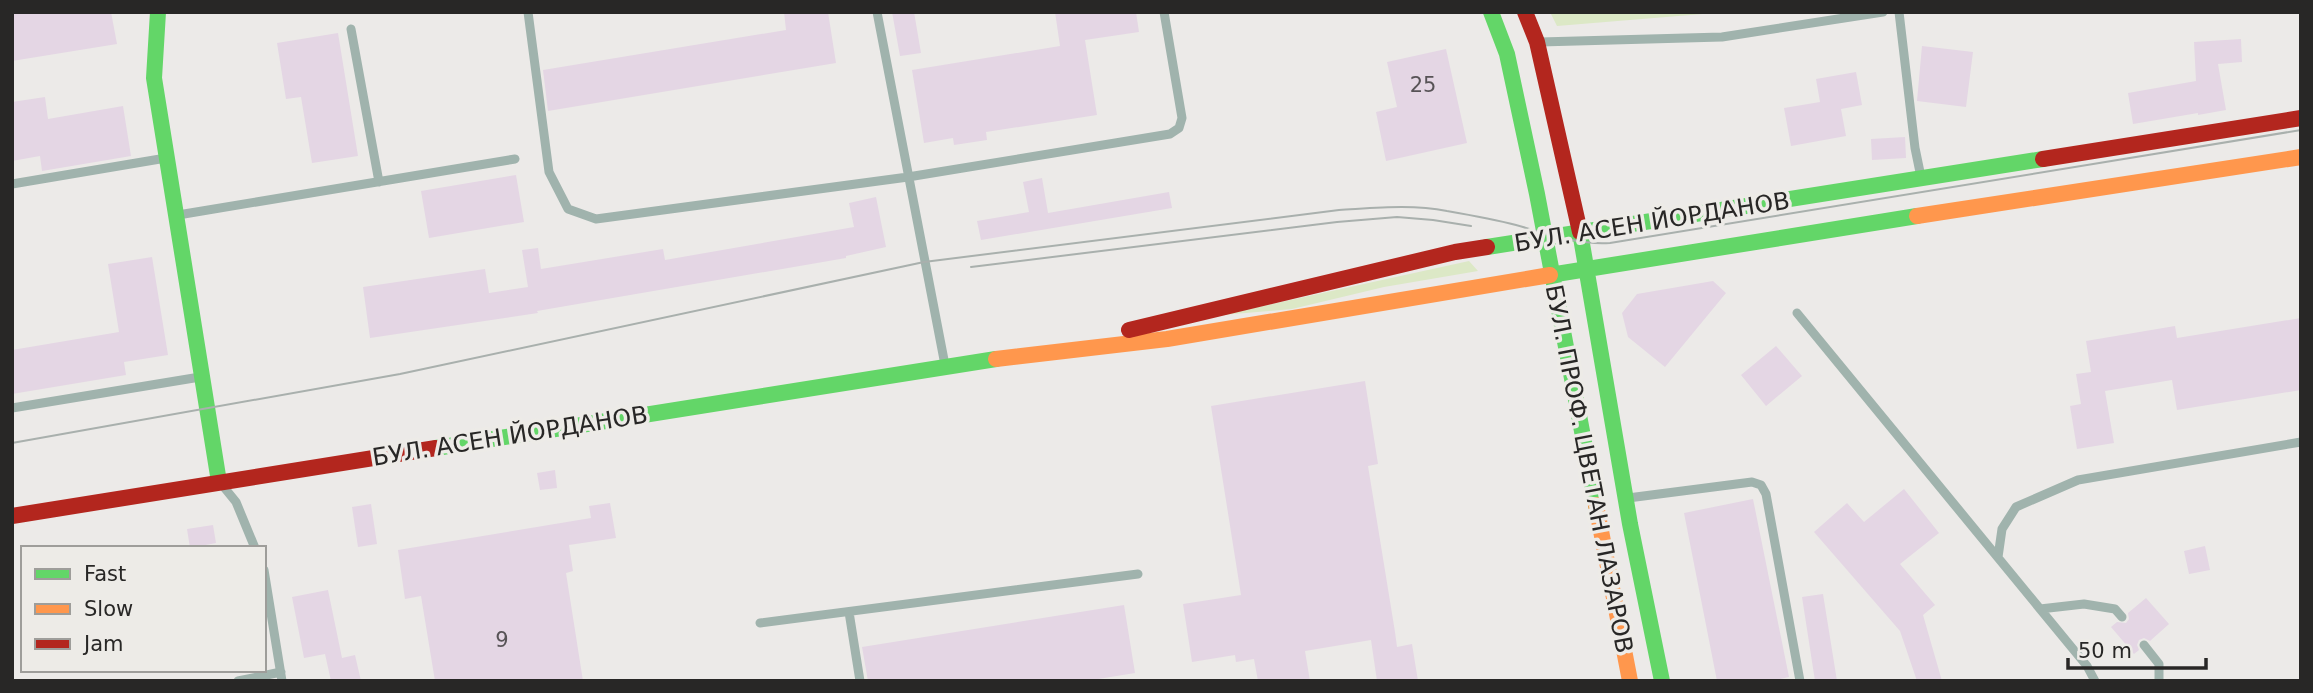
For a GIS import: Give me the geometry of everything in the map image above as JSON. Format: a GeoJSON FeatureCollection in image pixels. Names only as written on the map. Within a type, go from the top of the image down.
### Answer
{"type":"FeatureCollection","features":[{"type":"Feature","properties":{"kind":"main road"},"geometry":{"type":"LineString","coordinates":[[158,12],[154,78],[219,482]]}},
{"type":"Feature","properties":{"kind":"main road","name":"БУЛ. ПРОФ. ЦВЕТАН ЛАЗАРОВ"},"geometry":{"type":"LineString","coordinates":[[1492,12],[1507,54],[1545,238],[1630,681]]}},
{"type":"Feature","properties":{"kind":"main road","name":"БУЛ. ПРОФ. ЦВЕТАН ЛАЗАРОВ"},"geometry":{"type":"LineString","coordinates":[[1525,12],[1537,42],[1580,233],[1626,498],[1662,681]]}},
{"type":"Feature","properties":{"kind":"main road","name":"БУЛ. АСЕН ЙОРДАНОВ"},"geometry":{"type":"LineString","coordinates":[[1009,357],[1443,255],[2301,118]]}},
{"type":"Feature","properties":{"kind":"main road","name":"БУЛ. АСЕН ЙОРДАНОВ"},"geometry":{"type":"LineString","coordinates":[[12,516],[1009,357],[1167,339],[1586,268],[2301,157]]}},
{"type":"Feature","properties":{"kind":"lane"},"geometry":{"type":"LineString","coordinates":[[528,12],[549,172],[568,209],[596,219],[908,177],[1175,132],[1182,118],[1164,12]]}},
{"type":"Feature","properties":{"kind":"lane"},"geometry":{"type":"LineString","coordinates":[[877,12],[945,367]]}},
{"type":"Feature","properties":{"kind":"lane"},"geometry":{"type":"LineString","coordinates":[[1537,42],[1722,37],[1883,12]]}},
{"type":"Feature","properties":{"kind":"lane"},"geometry":{"type":"LineString","coordinates":[[1899,12],[1915,148],[1922,179]]}},
{"type":"Feature","properties":{"kind":"lane"},"geometry":{"type":"LineString","coordinates":[[351,29],[379,182]]}},
{"type":"Feature","properties":{"kind":"lane"},"geometry":{"type":"LineString","coordinates":[[12,184],[166,158]]}},
{"type":"Feature","properties":{"kind":"lane"},"geometry":{"type":"LineString","coordinates":[[175,216],[515,159]]}},
{"type":"Feature","properties":{"kind":"lane"},"geometry":{"type":"LineString","coordinates":[[1797,313],[2087,666],[2095,681]]}},
{"type":"Feature","properties":{"kind":"lane"},"geometry":{"type":"LineString","coordinates":[[12,408],[202,377]]}},
{"type":"Feature","properties":{"kind":"lane"},"geometry":{"type":"LineString","coordinates":[[1998,557],[2002,529],[2016,508],[2078,480],[2301,442]]}},
{"type":"Feature","properties":{"kind":"lane"},"geometry":{"type":"LineString","coordinates":[[219,482],[236,502],[254,546]]}},
{"type":"Feature","properties":{"kind":"lane"},"geometry":{"type":"LineString","coordinates":[[1626,498],[1752,482],[1760,485],[1766,494],[1800,681]]}},
{"type":"Feature","properties":{"kind":"lane"},"geometry":{"type":"LineString","coordinates":[[760,623],[1138,574]]}},
{"type":"Feature","properties":{"kind":"lane"},"geometry":{"type":"LineString","coordinates":[[238,681],[281,676],[266,582]]}},
{"type":"Feature","properties":{"kind":"lane"},"geometry":{"type":"LineString","coordinates":[[2040,609],[2084,604],[2115,609],[2122,617]]}},
{"type":"Feature","properties":{"kind":"lane"},"geometry":{"type":"LineString","coordinates":[[849,612],[860,681]]}},
{"type":"Feature","properties":{"kind":"lane"},"geometry":{"type":"LineString","coordinates":[[2144,645],[2159,664],[2159,681]]}},
{"type":"Feature","properties":{"kind":"green space"},"geometry":{"type":"Polygon","coordinates":[[[1550,12],[1727,12],[1557,26],[1550,12]]]}},
{"type":"Feature","properties":{"kind":"green space"},"geometry":{"type":"Polygon","coordinates":[[[1469,261],[1478,271],[1384,287],[1292,309],[1222,315],[1469,261]]]}},
{"type":"Feature","properties":{"kind":"building"},"geometry":{"type":"Polygon","coordinates":[[[12,12],[111,12],[117,44],[12,61],[12,12]]]}},
{"type":"Feature","properties":{"kind":"building"},"geometry":{"type":"Polygon","coordinates":[[[784,12],[828,12],[836,63],[548,111],[543,70],[786,30],[784,12]]]}},
{"type":"Feature","properties":{"kind":"building"},"geometry":{"type":"Polygon","coordinates":[[[892,12],[914,12],[921,53],[900,56],[892,12]]]}},
{"type":"Feature","properties":{"kind":"building"},"geometry":{"type":"Polygon","coordinates":[[[1055,12],[1136,12],[1139,32],[1085,40],[1097,115],[986,132],[987,140],[954,145],[953,138],[924,143],[912,70],[1060,46],[1055,12]]]}},
{"type":"Feature","properties":{"kind":"building"},"geometry":{"type":"Polygon","coordinates":[[[338,33],[358,156],[312,163],[301,97],[286,99],[277,43],[338,33]]]}},
{"type":"Feature","properties":{"kind":"building"},"geometry":{"type":"Polygon","coordinates":[[[2241,39],[2242,62],[2218,64],[2226,110],[2133,124],[2128,93],[2196,81],[2194,42],[2241,39]]]}},
{"type":"Feature","properties":{"kind":"building"},"geometry":{"type":"Polygon","coordinates":[[[1922,46],[1973,52],[1966,107],[1917,101],[1922,46]]]}},
{"type":"Feature","properties":{"kind":"building"},"geometry":{"type":"Polygon","coordinates":[[[1446,49],[1467,143],[1386,161],[1376,112],[1397,107],[1387,62],[1446,49]]]}},
{"type":"Feature","properties":{"kind":"building"},"geometry":{"type":"Polygon","coordinates":[[[1856,72],[1862,105],[1841,109],[1846,136],[1791,146],[1784,108],[1820,102],[1816,79],[1856,72]]]}},
{"type":"Feature","properties":{"kind":"building"},"geometry":{"type":"Polygon","coordinates":[[[45,97],[48,119],[123,106],[131,156],[42,171],[40,156],[12,161],[12,102],[45,97]]]}},
{"type":"Feature","properties":{"kind":"building"},"geometry":{"type":"Polygon","coordinates":[[[1905,137],[1906,158],[1872,160],[1871,139],[1905,137]]]}},
{"type":"Feature","properties":{"kind":"building"},"geometry":{"type":"Polygon","coordinates":[[[516,175],[524,222],[429,238],[421,191],[516,175]]]}},
{"type":"Feature","properties":{"kind":"building"},"geometry":{"type":"Polygon","coordinates":[[[1042,178],[1048,213],[1169,192],[1172,208],[981,240],[977,221],[1029,212],[1023,182],[1042,178]]]}},
{"type":"Feature","properties":{"kind":"building"},"geometry":{"type":"Polygon","coordinates":[[[876,197],[886,247],[846,258],[537,311],[538,313],[370,338],[363,287],[485,269],[489,293],[528,287],[522,250],[538,248],[541,269],[663,249],[665,260],[854,227],[849,203],[876,197]]]}},
{"type":"Feature","properties":{"kind":"building"},"geometry":{"type":"Polygon","coordinates":[[[152,257],[168,355],[124,362],[126,375],[12,394],[12,350],[119,332],[108,264],[152,257]]]}},
{"type":"Feature","properties":{"kind":"building"},"geometry":{"type":"Polygon","coordinates":[[[1713,281],[1726,293],[1665,367],[1628,337],[1622,313],[1637,294],[1713,281]]]}},
{"type":"Feature","properties":{"kind":"building"},"geometry":{"type":"Polygon","coordinates":[[[2301,318],[2301,390],[2177,410],[2172,380],[2105,391],[2114,443],[2077,449],[2070,406],[2081,404],[2076,374],[2091,372],[2086,341],[2175,326],[2177,338],[2301,318]]]}},
{"type":"Feature","properties":{"kind":"building"},"geometry":{"type":"Polygon","coordinates":[[[1776,346],[1802,376],[1766,406],[1741,375],[1776,346]]]}},
{"type":"Feature","properties":{"kind":"building"},"geometry":{"type":"Polygon","coordinates":[[[1365,381],[1378,464],[1368,466],[1397,647],[1412,644],[1418,681],[1377,681],[1371,640],[1305,651],[1310,681],[1258,681],[1254,659],[1236,662],[1235,655],[1192,662],[1183,604],[1241,595],[1211,406],[1365,381]]]}},
{"type":"Feature","properties":{"kind":"building"},"geometry":{"type":"Polygon","coordinates":[[[555,470],[557,488],[540,490],[537,473],[555,470]]]}},
{"type":"Feature","properties":{"kind":"building"},"geometry":{"type":"Polygon","coordinates":[[[1904,489],[1939,533],[1900,564],[1935,605],[1923,615],[1942,681],[1917,681],[1900,631],[1814,532],[1847,503],[1864,522],[1904,489]]]}},
{"type":"Feature","properties":{"kind":"building"},"geometry":{"type":"Polygon","coordinates":[[[1753,499],[1789,677],[1772,681],[1717,681],[1684,513],[1753,499]]]}},
{"type":"Feature","properties":{"kind":"building"},"geometry":{"type":"Polygon","coordinates":[[[610,503],[616,538],[569,545],[573,571],[566,573],[583,681],[435,681],[421,596],[405,599],[398,550],[591,518],[589,506],[610,503]]]}},
{"type":"Feature","properties":{"kind":"building"},"geometry":{"type":"Polygon","coordinates":[[[371,504],[377,544],[358,547],[352,507],[371,504]]]}},
{"type":"Feature","properties":{"kind":"building"},"geometry":{"type":"Polygon","coordinates":[[[213,525],[216,543],[190,546],[187,529],[213,525]]]}},
{"type":"Feature","properties":{"kind":"building"},"geometry":{"type":"Polygon","coordinates":[[[2205,546],[2210,570],[2189,574],[2184,551],[2205,546]]]}},
{"type":"Feature","properties":{"kind":"building"},"geometry":{"type":"Polygon","coordinates":[[[328,590],[342,658],[355,655],[361,681],[331,681],[325,654],[304,658],[292,597],[328,590]]]}},
{"type":"Feature","properties":{"kind":"building"},"geometry":{"type":"Polygon","coordinates":[[[1823,594],[1837,681],[1815,681],[1802,597],[1823,594]]]}},
{"type":"Feature","properties":{"kind":"building"},"geometry":{"type":"Polygon","coordinates":[[[2146,598],[2169,624],[2150,641],[2144,638],[2139,640],[2139,650],[2134,654],[2111,627],[2117,622],[2126,623],[2129,619],[2128,613],[2146,598]]]}},
{"type":"Feature","properties":{"kind":"building"},"geometry":{"type":"Polygon","coordinates":[[[1124,605],[1135,673],[1086,681],[868,681],[862,647],[1124,605]]]}},
{"type":"Feature","properties":{"kind":"tram line"},"geometry":{"type":"LineString","coordinates":[[12,443],[400,374],[924,262],[1339,210],[1393,207],[1447,211],[1507,223],[1574,241],[1610,243],[2301,130]]}},
{"type":"Feature","properties":{"kind":"tram line"},"geometry":{"type":"LineString","coordinates":[[971,267],[1397,217],[1471,226]]}},
{"type":"Feature","properties":{"kind":"traffic: fast"},"geometry":{"type":"LineString","coordinates":[[158,12],[154,78],[219,482]]}},
{"type":"Feature","properties":{"kind":"traffic: fast"},"geometry":{"type":"LineString","coordinates":[[1491,12],[1507,54],[1537,194],[1596,505]]}},
{"type":"Feature","properties":{"kind":"traffic: fast"},"geometry":{"type":"LineString","coordinates":[[1487,247],[2043,159]]}},
{"type":"Feature","properties":{"kind":"traffic: fast"},"geometry":{"type":"LineString","coordinates":[[1550,275],[1917,216]]}},
{"type":"Feature","properties":{"kind":"traffic: fast"},"geometry":{"type":"LineString","coordinates":[[1580,232],[1630,524],[1662,681]]}},
{"type":"Feature","properties":{"kind":"traffic: fast"},"geometry":{"type":"LineString","coordinates":[[436,448],[996,359]]}},
{"type":"Feature","properties":{"kind":"traffic: slow"},"geometry":{"type":"LineString","coordinates":[[1917,216],[2301,157]]}},
{"type":"Feature","properties":{"kind":"traffic: slow"},"geometry":{"type":"LineString","coordinates":[[996,359],[1167,339],[1550,275]]}},
{"type":"Feature","properties":{"kind":"traffic: slow"},"geometry":{"type":"LineString","coordinates":[[1596,505],[1630,681]]}},
{"type":"Feature","properties":{"kind":"traffic: jam"},"geometry":{"type":"LineString","coordinates":[[1525,12],[1537,42],[1580,232]]}},
{"type":"Feature","properties":{"kind":"traffic: jam"},"geometry":{"type":"LineString","coordinates":[[2043,159],[2301,118]]}},
{"type":"Feature","properties":{"kind":"traffic: jam"},"geometry":{"type":"LineString","coordinates":[[1129,330],[1455,252],[1487,247]]}},
{"type":"Feature","properties":{"kind":"traffic: jam"},"geometry":{"type":"LineString","coordinates":[[12,516],[436,448]]}}]}
